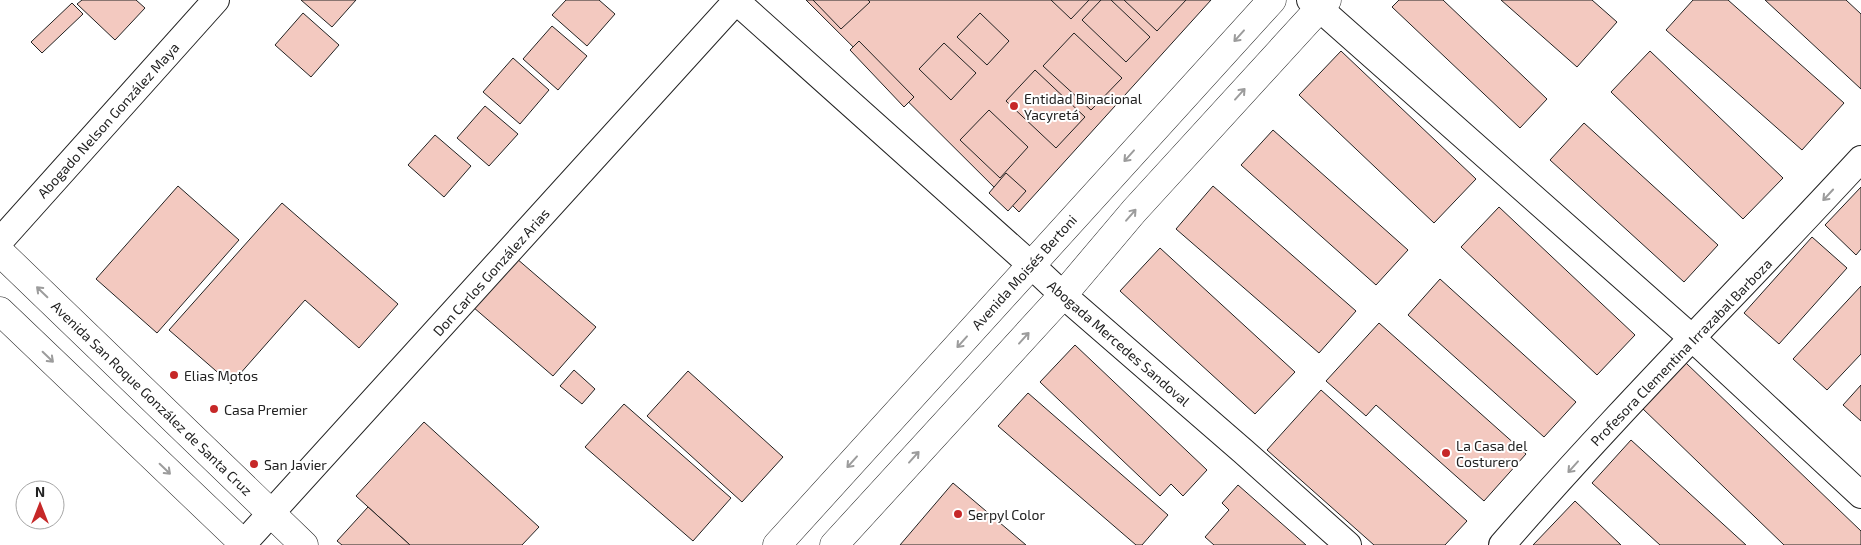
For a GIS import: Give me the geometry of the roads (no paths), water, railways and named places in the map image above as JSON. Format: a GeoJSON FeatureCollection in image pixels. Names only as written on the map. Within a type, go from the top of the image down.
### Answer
{"type":"FeatureCollection","features":[{"type":"Feature","properties":{"kind":"main road","name":"Avenida Moisés Bertoni"},"geometry":{"type":"LineString","coordinates":[[777,545],[1272,0]]}},
{"type":"Feature","properties":{"kind":"main road"},"geometry":{"type":"LineString","coordinates":[[834,545],[1063,295],[1134,211],[1319,2]]}},
{"type":"Feature","properties":{"kind":"main road","name":"Avenida San Roque González de Santa Cruz"},"geometry":{"type":"LineString","coordinates":[[0,252],[304,545]]}},
{"type":"Feature","properties":{"kind":"main road"},"geometry":{"type":"LineString","coordinates":[[0,311],[244,544]]}},
{"type":"Feature","properties":{"kind":"street","name":"Abogado Nelson González Maya"},"geometry":{"type":"LineString","coordinates":[[0,241],[216,0]]}},
{"type":"Feature","properties":{"kind":"street","name":"Abogada Mercedes Sandoval"},"geometry":{"type":"LineString","coordinates":[[736,0],[1063,295],[1348,545]]}},
{"type":"Feature","properties":{"kind":"street","name":"Don Carlos González Arias"},"geometry":{"type":"LineString","coordinates":[[244,544],[736,0]]}},
{"type":"Feature","properties":{"kind":"street"},"geometry":{"type":"LineString","coordinates":[[1319,2],[1692,338],[1861,495]]}},
{"type":"Feature","properties":{"kind":"street","name":"Profesora Clementina Irrazabal Barboza"},"geometry":{"type":"LineString","coordinates":[[1502,545],[1618,416],[1861,160]]}},
{"type":"Feature","properties":{"kind":"place","name":"Entidad Binacional Yacyretá"},"geometry":{"type":"Point","coordinates":[1014,106]}},
{"type":"Feature","properties":{"kind":"place","name":"Elias Motos"},"geometry":{"type":"Point","coordinates":[174,375]}},
{"type":"Feature","properties":{"kind":"place","name":"Casa Premier"},"geometry":{"type":"Point","coordinates":[214,409]}},
{"type":"Feature","properties":{"kind":"place","name":"La Casa del Costurero"},"geometry":{"type":"Point","coordinates":[1446,453]}},
{"type":"Feature","properties":{"kind":"place","name":"San Javier"},"geometry":{"type":"Point","coordinates":[254,464]}},
{"type":"Feature","properties":{"kind":"place","name":"Serpyl Color"},"geometry":{"type":"Point","coordinates":[958,514]}}]}
